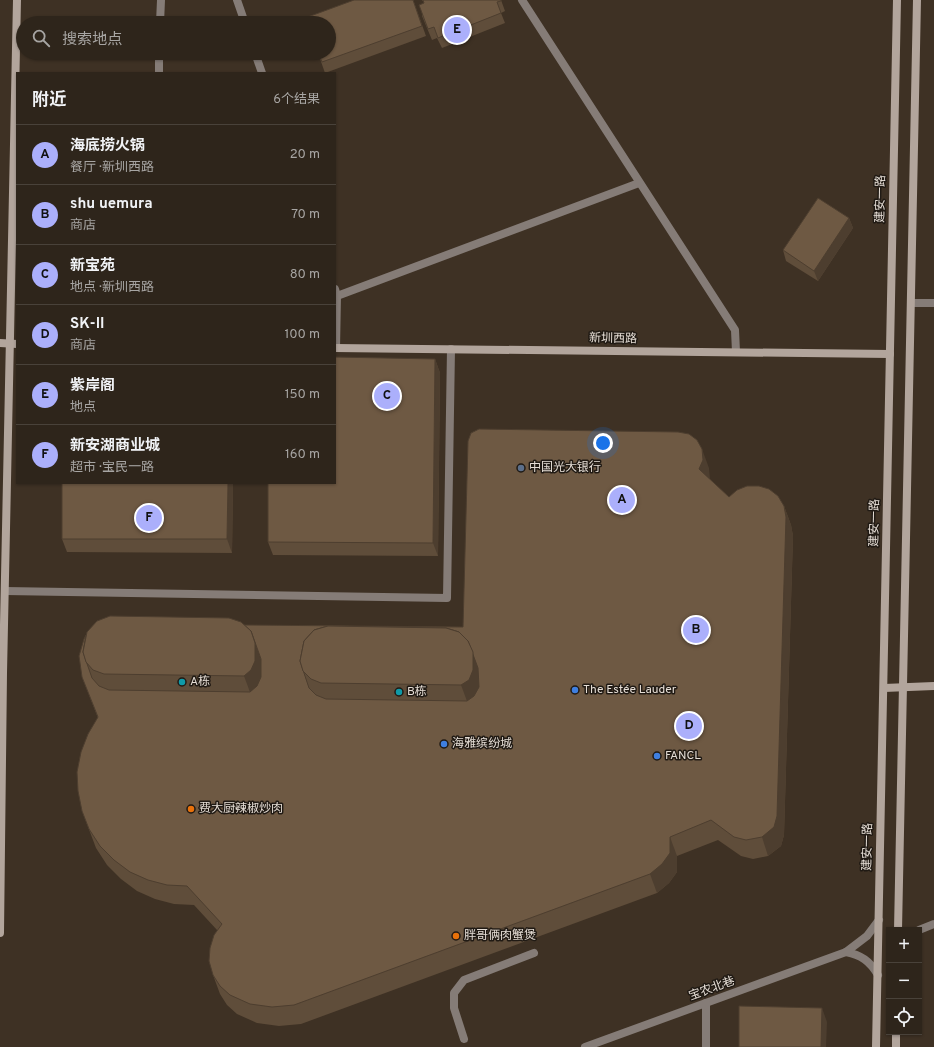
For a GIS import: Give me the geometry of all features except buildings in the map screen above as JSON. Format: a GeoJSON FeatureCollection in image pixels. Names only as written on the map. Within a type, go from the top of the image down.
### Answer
{"type":"FeatureCollection","features":[{"type":"Feature","properties":{"kind":"main road"},"geometry":{"type":"LineString","coordinates":[[17,0],[17,16]]}},
{"type":"Feature","properties":{"kind":"main road","name":"建安一路"},"geometry":{"type":"LineString","coordinates":[[876,1047],[897,0]]}},
{"type":"Feature","properties":{"kind":"main road"},"geometry":{"type":"LineString","coordinates":[[898,927],[917,0]]}},
{"type":"Feature","properties":{"kind":"main road"},"geometry":{"type":"LineString","coordinates":[[16,60],[16,72]]}},
{"type":"Feature","properties":{"kind":"main road"},"geometry":{"type":"LineString","coordinates":[[0,933],[5,591],[13,343],[16,86]]}},
{"type":"Feature","properties":{"kind":"main road"},"geometry":{"type":"LineString","coordinates":[[0,343],[13,343]]}},
{"type":"Feature","properties":{"kind":"main road","name":"新圳西路"},"geometry":{"type":"LineString","coordinates":[[336,348],[890,354]]}},
{"type":"Feature","properties":{"kind":"main road"},"geometry":{"type":"LineString","coordinates":[[884,688],[934,686]]}},
{"type":"Feature","properties":{"kind":"main road"},"geometry":{"type":"LineString","coordinates":[[896,1035],[896,1047]]}},
{"type":"Feature","properties":{"kind":"street"},"geometry":{"type":"LineString","coordinates":[[160,16],[161,0]]}},
{"type":"Feature","properties":{"kind":"street"},"geometry":{"type":"LineString","coordinates":[[237,0],[243,16]]}},
{"type":"Feature","properties":{"kind":"street"},"geometry":{"type":"LineString","coordinates":[[522,0],[735,330],[736,352]]}},
{"type":"Feature","properties":{"kind":"street"},"geometry":{"type":"LineString","coordinates":[[159,60],[159,72]]}},
{"type":"Feature","properties":{"kind":"street"},"geometry":{"type":"LineString","coordinates":[[257,60],[262,72]]}},
{"type":"Feature","properties":{"kind":"street"},"geometry":{"type":"LineString","coordinates":[[336,292],[639,182]]}},
{"type":"Feature","properties":{"kind":"street"},"geometry":{"type":"LineString","coordinates":[[911,303],[934,303]]}},
{"type":"Feature","properties":{"kind":"street"},"geometry":{"type":"LineString","coordinates":[[5,591],[447,598],[451,349]]}},
{"type":"Feature","properties":{"kind":"street","name":"宝农北巷"},"geometry":{"type":"LineString","coordinates":[[585,1047],[846,952],[867,936],[879,920]]}},
{"type":"Feature","properties":{"kind":"street"},"geometry":{"type":"LineString","coordinates":[[922,929],[934,924]]}},
{"type":"Feature","properties":{"kind":"street"},"geometry":{"type":"LineString","coordinates":[[846,952],[857,954],[867,960],[878,975]]}},
{"type":"Feature","properties":{"kind":"street"},"geometry":{"type":"LineString","coordinates":[[464,1039],[454,1008],[454,993],[464,980],[534,953]]}},
{"type":"Feature","properties":{"kind":"street"},"geometry":{"type":"LineString","coordinates":[[706,1003],[706,1047]]}},
{"type":"Feature","properties":{"kind":"place","name":"紫岸阁"},"geometry":{"type":"Point","coordinates":[457,30]}},
{"type":"Feature","properties":{"kind":"place","name":"新宝苑"},"geometry":{"type":"Point","coordinates":[387,396]}},
{"type":"Feature","properties":{"kind":"place","name":"中国光大银行"},"geometry":{"type":"Point","coordinates":[521,468]}},
{"type":"Feature","properties":{"kind":"place","name":"海底捞火锅"},"geometry":{"type":"Point","coordinates":[622,500]}},
{"type":"Feature","properties":{"kind":"place","name":"新安湖商业城"},"geometry":{"type":"Point","coordinates":[149,518]}},
{"type":"Feature","properties":{"kind":"place","name":"shu uemura"},"geometry":{"type":"Point","coordinates":[696,630]}},
{"type":"Feature","properties":{"kind":"place","name":"A栋"},"geometry":{"type":"Point","coordinates":[182,682]}},
{"type":"Feature","properties":{"kind":"place","name":"The Estée Lauder"},"geometry":{"type":"Point","coordinates":[575,690]}},
{"type":"Feature","properties":{"kind":"place","name":"B栋"},"geometry":{"type":"Point","coordinates":[399,692]}},
{"type":"Feature","properties":{"kind":"place","name":"SK-II"},"geometry":{"type":"Point","coordinates":[689,726]}},
{"type":"Feature","properties":{"kind":"place","name":"海雅缤纷城"},"geometry":{"type":"Point","coordinates":[444,744]}},
{"type":"Feature","properties":{"kind":"place","name":"FANCL"},"geometry":{"type":"Point","coordinates":[657,756]}},
{"type":"Feature","properties":{"kind":"place","name":"费大厨·辣椒炒肉"},"geometry":{"type":"Point","coordinates":[191,809]}},
{"type":"Feature","properties":{"kind":"place","name":"胖哥俩·肉蟹煲"},"geometry":{"type":"Point","coordinates":[456,936]}}]}
